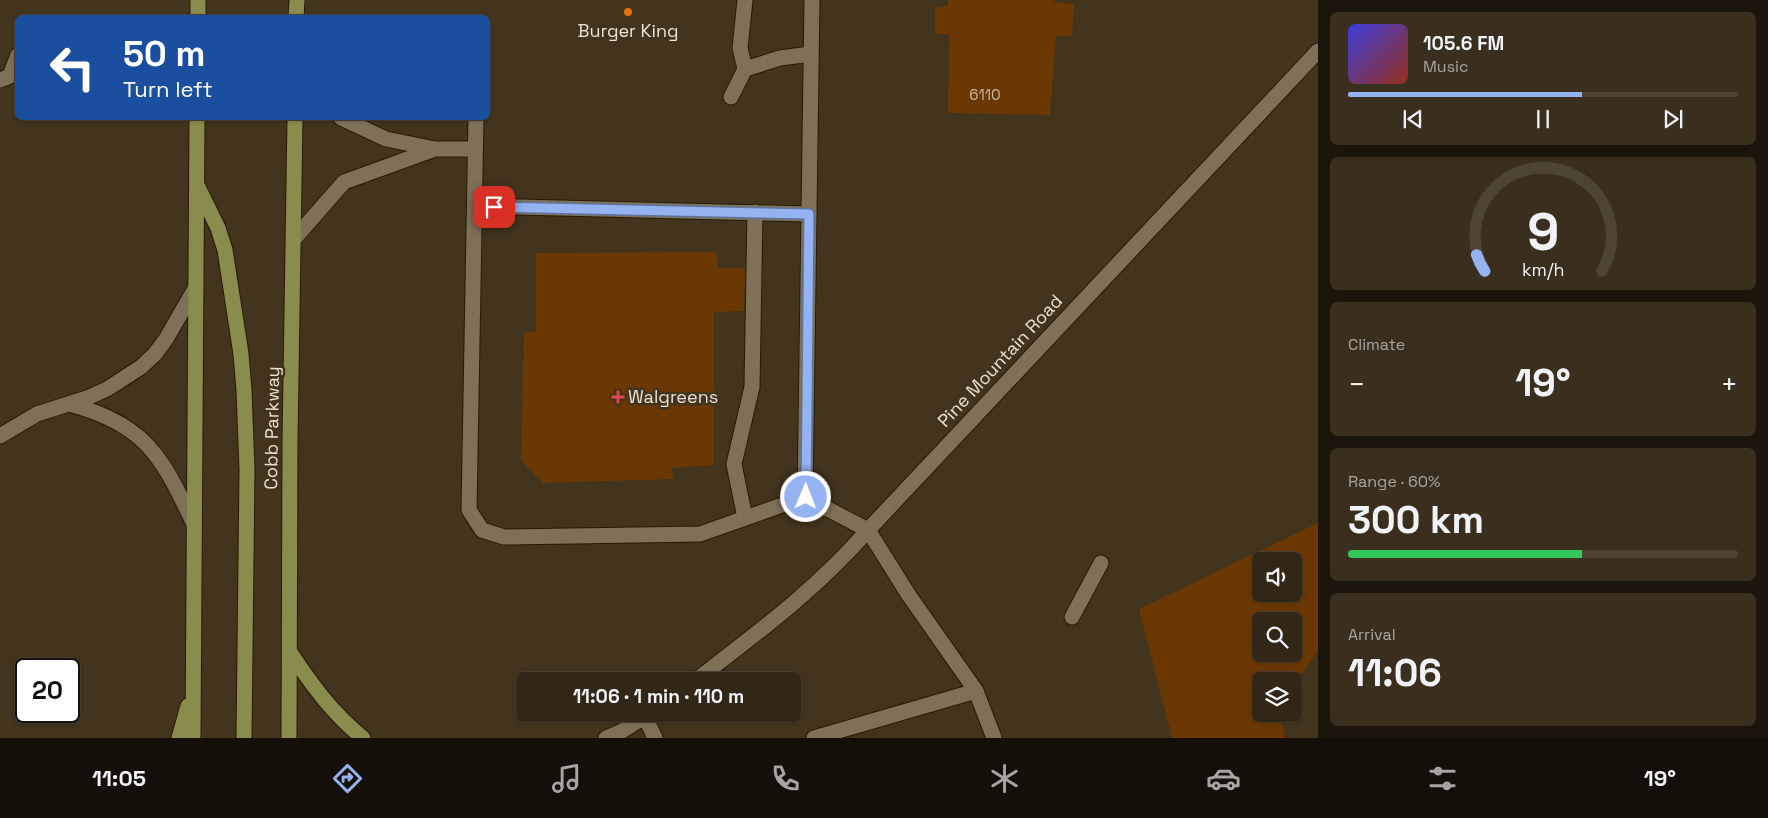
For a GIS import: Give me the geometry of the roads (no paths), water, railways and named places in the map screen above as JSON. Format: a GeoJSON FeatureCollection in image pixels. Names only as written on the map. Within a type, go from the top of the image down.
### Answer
{"type":"FeatureCollection","features":[{"type":"Feature","properties":{"kind":"main road"},"geometry":{"type":"LineString","coordinates":[[198,0],[198,15]]}},
{"type":"Feature","properties":{"kind":"main road"},"geometry":{"type":"LineString","coordinates":[[296,15],[297,0]]}},
{"type":"Feature","properties":{"kind":"main road"},"geometry":{"type":"LineString","coordinates":[[193,738],[197,120]]}},
{"type":"Feature","properties":{"kind":"main road","name":"Cobb Parkway"},"geometry":{"type":"LineString","coordinates":[[289,738],[290,441],[295,120]]}},
{"type":"Feature","properties":{"kind":"main road"},"geometry":{"type":"LineString","coordinates":[[196,184],[218,228],[224,250],[241,354],[247,470],[244,738]]}},
{"type":"Feature","properties":{"kind":"main road"},"geometry":{"type":"LineString","coordinates":[[290,651],[306,677],[323,699],[342,720],[363,738]]}},
{"type":"Feature","properties":{"kind":"main road"},"geometry":{"type":"LineString","coordinates":[[178,738],[186,717],[193,685]]}},
{"type":"Feature","properties":{"kind":"street"},"geometry":{"type":"LineString","coordinates":[[732,97],[745,70],[740,48],[745,0]]}},
{"type":"Feature","properties":{"kind":"street"},"geometry":{"type":"LineString","coordinates":[[806,497],[812,0]]}},
{"type":"Feature","properties":{"kind":"street","name":"Pine Mountain Road"},"geometry":{"type":"LineString","coordinates":[[707,672],[780,615],[844,557],[1318,50]]}},
{"type":"Feature","properties":{"kind":"street"},"geometry":{"type":"LineString","coordinates":[[745,70],[780,58],[811,54]]}},
{"type":"Feature","properties":{"kind":"street"},"geometry":{"type":"LineString","coordinates":[[0,80],[10,76],[15,63]]}},
{"type":"Feature","properties":{"kind":"street"},"geometry":{"type":"LineString","coordinates":[[345,120],[386,140],[435,149],[475,149]]}},
{"type":"Feature","properties":{"kind":"street"},"geometry":{"type":"LineString","coordinates":[[476,120],[469,510],[482,530],[504,537],[700,534],[806,497],[868,530],[908,594],[976,691],[994,738]]}},
{"type":"Feature","properties":{"kind":"street"},"geometry":{"type":"LineString","coordinates":[[294,239],[344,182],[435,149]]}},
{"type":"Feature","properties":{"kind":"street"},"geometry":{"type":"LineString","coordinates":[[475,206],[809,214]]}},
{"type":"Feature","properties":{"kind":"street"},"geometry":{"type":"LineString","coordinates":[[745,518],[734,464],[752,387],[755,212]]}},
{"type":"Feature","properties":{"kind":"street"},"geometry":{"type":"LineString","coordinates":[[0,436],[37,414],[107,389],[126,378],[155,354],[166,339],[196,287]]}},
{"type":"Feature","properties":{"kind":"street"},"geometry":{"type":"LineString","coordinates":[[69,404],[106,416],[140,438],[154,453],[165,470],[194,524]]}},
{"type":"Feature","properties":{"kind":"street"},"geometry":{"type":"LineString","coordinates":[[1072,617],[1101,563]]}},
{"type":"Feature","properties":{"kind":"street"},"geometry":{"type":"LineString","coordinates":[[814,738],[976,691]]}},
{"type":"Feature","properties":{"kind":"street"},"geometry":{"type":"LineString","coordinates":[[606,738],[636,722]]}},
{"type":"Feature","properties":{"kind":"street"},"geometry":{"type":"LineString","coordinates":[[649,722],[655,738]]}},
{"type":"Feature","properties":{"kind":"place","name":"Burger King"},"geometry":{"type":"Point","coordinates":[628,12]}},
{"type":"Feature","properties":{"kind":"place","name":"Walgreens"},"geometry":{"type":"Point","coordinates":[618,397]}}]}
